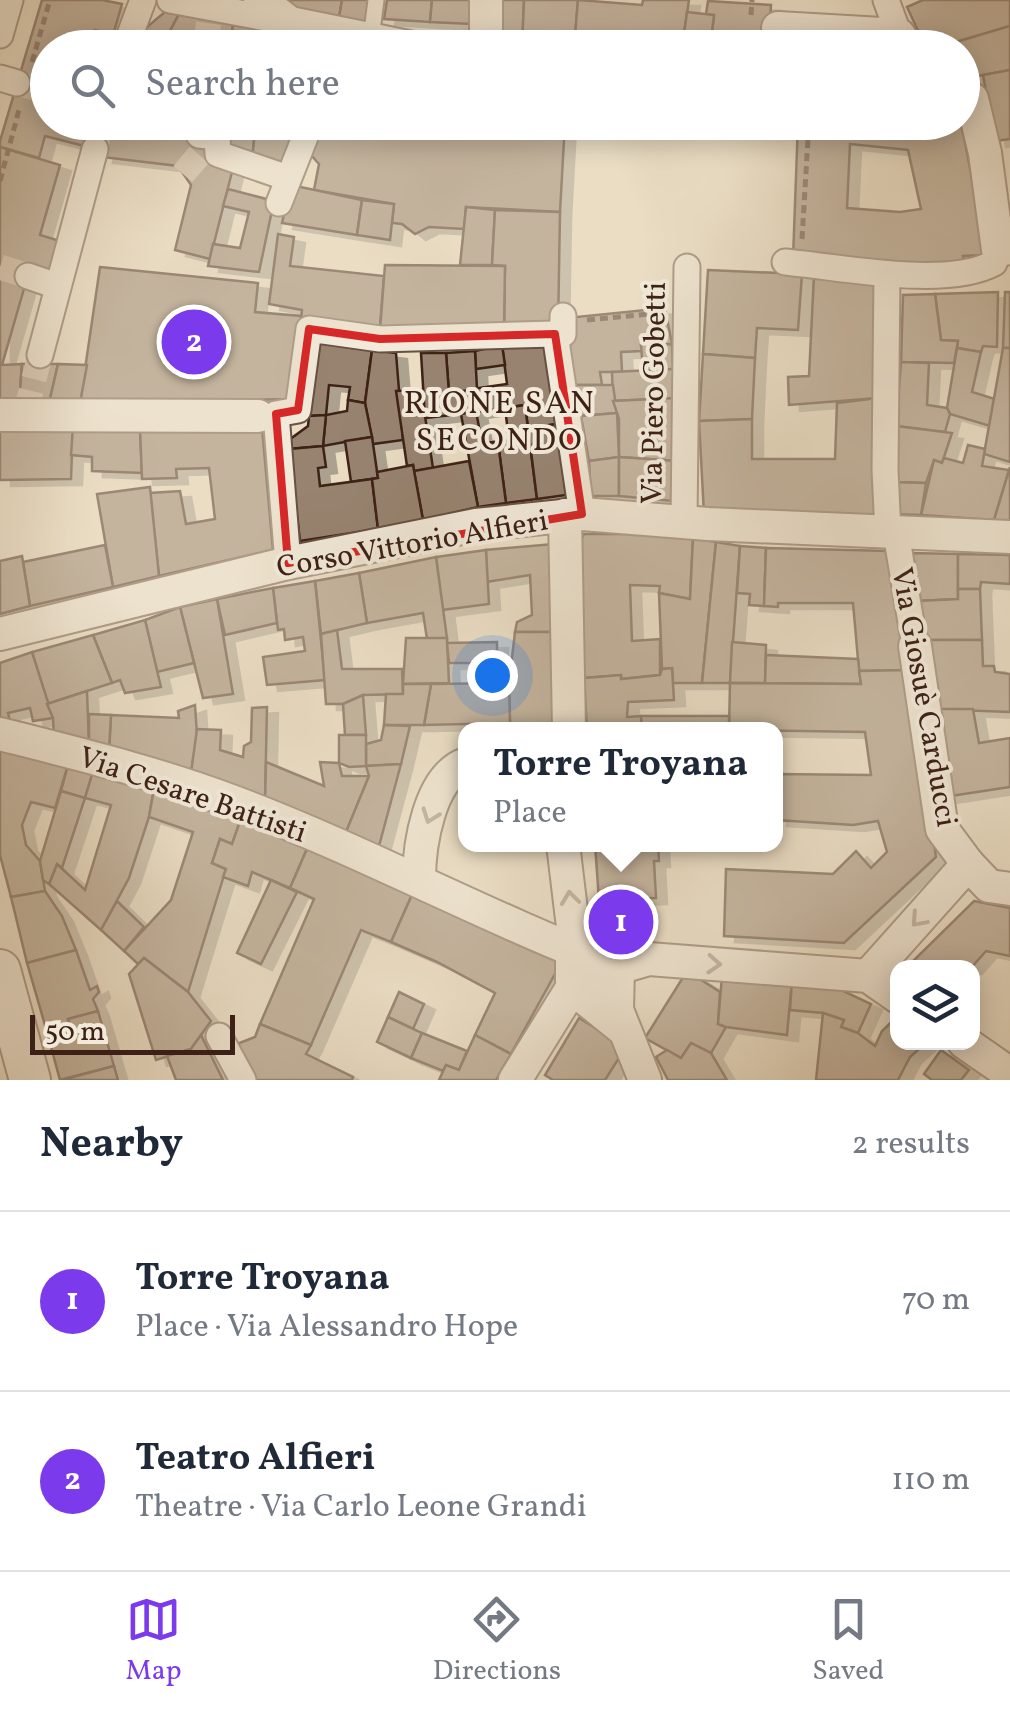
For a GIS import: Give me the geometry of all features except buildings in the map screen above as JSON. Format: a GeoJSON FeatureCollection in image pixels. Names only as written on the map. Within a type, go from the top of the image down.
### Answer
{"type":"FeatureCollection","features":[{"type":"Feature","properties":{"kind":"street"},"geometry":{"type":"LineString","coordinates":[[0,35],[10,0]]}},
{"type":"Feature","properties":{"kind":"street"},"geometry":{"type":"LineString","coordinates":[[131,30],[142,0]]}},
{"type":"Feature","properties":{"kind":"street"},"geometry":{"type":"LineString","coordinates":[[170,0],[210,13],[290,23],[314,30]]}},
{"type":"Feature","properties":{"kind":"street"},"geometry":{"type":"LineString","coordinates":[[260,0],[290,23]]}},
{"type":"Feature","properties":{"kind":"street"},"geometry":{"type":"LineString","coordinates":[[486,0],[486,30]]}},
{"type":"Feature","properties":{"kind":"street"},"geometry":{"type":"LineString","coordinates":[[886,0],[899,30]]}},
{"type":"Feature","properties":{"kind":"street"},"geometry":{"type":"LineString","coordinates":[[778,25],[817,30]]}},
{"type":"Feature","properties":{"kind":"street"},"geometry":{"type":"LineString","coordinates":[[785,262],[887,274],[977,272],[994,263],[1004,249],[998,151],[980,115]]}},
{"type":"Feature","properties":{"kind":"street"},"geometry":{"type":"LineString","coordinates":[[279,203],[304,140]]}},
{"type":"Feature","properties":{"kind":"street"},"geometry":{"type":"LineString","coordinates":[[212,142],[288,178]]}},
{"type":"Feature","properties":{"kind":"street"},"geometry":{"type":"LineString","coordinates":[[40,355],[95,149]]}},
{"type":"Feature","properties":{"kind":"street","name":"Via Piero Gobetti"},"geometry":{"type":"LineString","coordinates":[[684,520],[687,267]]}},
{"type":"Feature","properties":{"kind":"street","name":"Via Giosuè Carducci"},"geometry":{"type":"LineString","coordinates":[[887,274],[884,470],[942,828],[990,886],[1010,889]]}},
{"type":"Feature","properties":{"kind":"street"},"geometry":{"type":"LineString","coordinates":[[28,276],[57,286]]}},
{"type":"Feature","properties":{"kind":"street"},"geometry":{"type":"LineString","coordinates":[[0,415],[267,415],[298,410],[309,329],[380,340],[567,323],[574,515],[569,722]]}},
{"type":"Feature","properties":{"kind":"street"},"geometry":{"type":"LineString","coordinates":[[267,415],[288,563]]}},
{"type":"Feature","properties":{"kind":"street","name":"Corso Vittorio Alfieri"},"geometry":{"type":"LineString","coordinates":[[0,634],[288,563],[476,525],[574,515],[1010,536]]}},
{"type":"Feature","properties":{"kind":"street","name":"Via Cesare Battisti"},"geometry":{"type":"LineString","coordinates":[[0,734],[137,768],[234,802],[618,968]]}},
{"type":"Feature","properties":{"kind":"street"},"geometry":{"type":"LineString","coordinates":[[419,880],[419,847],[432,807],[443,782],[458,767]]}},
{"type":"Feature","properties":{"kind":"street"},"geometry":{"type":"LineString","coordinates":[[514,1080],[572,988],[572,960],[576,952],[564,852]]}},
{"type":"Feature","properties":{"kind":"street"},"geometry":{"type":"LineString","coordinates":[[868,976],[968,864]]}},
{"type":"Feature","properties":{"kind":"street"},"geometry":{"type":"LineString","coordinates":[[572,988],[649,959],[868,976],[890,991]]}},
{"type":"Feature","properties":{"kind":"street"},"geometry":{"type":"LineString","coordinates":[[618,968],[617,1010],[637,1075]]}},
{"type":"Feature","properties":{"kind":"street"},"geometry":{"type":"LineString","coordinates":[[0,970],[30,1080]]}},
{"type":"Feature","properties":{"kind":"street"},"geometry":{"type":"LineString","coordinates":[[572,988],[623,1029]]}},
{"type":"Feature","properties":{"kind":"street"},"geometry":{"type":"LineString","coordinates":[[218,1036],[243,1080]]}},
{"type":"Feature","properties":{"kind":"street"},"geometry":{"type":"LineString","coordinates":[[976,1050],[1010,1074]]}},
{"type":"Feature","properties":{"kind":"lane"},"geometry":{"type":"LineString","coordinates":[[356,30],[376,0]]}},
{"type":"Feature","properties":{"kind":"path"},"geometry":{"type":"LineString","coordinates":[[802,240],[808,140]]}},
{"type":"Feature","properties":{"kind":"path"},"geometry":{"type":"LineString","coordinates":[[567,323],[666,312]]}},
{"type":"Feature","properties":{"kind":"highlighted area"},"geometry":{"type":"Polygon","coordinates":[[[309,329],[380,339],[555,334],[582,514],[288,563],[276,414],[298,410],[309,329]]]}},
{"type":"Feature","properties":{"kind":"tunnel"},"geometry":{"type":"LineString","coordinates":[[208,30],[209,20]]}},
{"type":"Feature","properties":{"kind":"tunnel"},"geometry":{"type":"LineString","coordinates":[[17,83],[30,87]]}},
{"type":"Feature","properties":{"kind":"tunnel"},"geometry":{"type":"LineString","coordinates":[[95,149],[97,140]]}},
{"type":"Feature","properties":{"kind":"tunnel"},"geometry":{"type":"LineString","coordinates":[[183,174],[206,147]]}},
{"type":"Feature","properties":{"kind":"tunnel"},"geometry":{"type":"LineString","coordinates":[[0,267],[28,276]]}},
{"type":"Feature","properties":{"kind":"tunnel"},"geometry":{"type":"LineString","coordinates":[[25,415],[40,355]]}},
{"type":"Feature","properties":{"kind":"place","name":"Teatro Alfieri"},"geometry":{"type":"Point","coordinates":[194,342]}},
{"type":"Feature","properties":{"kind":"place","name":"Torre Troyana"},"geometry":{"type":"Point","coordinates":[621,922]}},
{"type":"Feature","properties":{"kind":"district","name":"RIONE SAN SECONDO"},"geometry":{"type":"Point","coordinates":[500,420]}}]}
